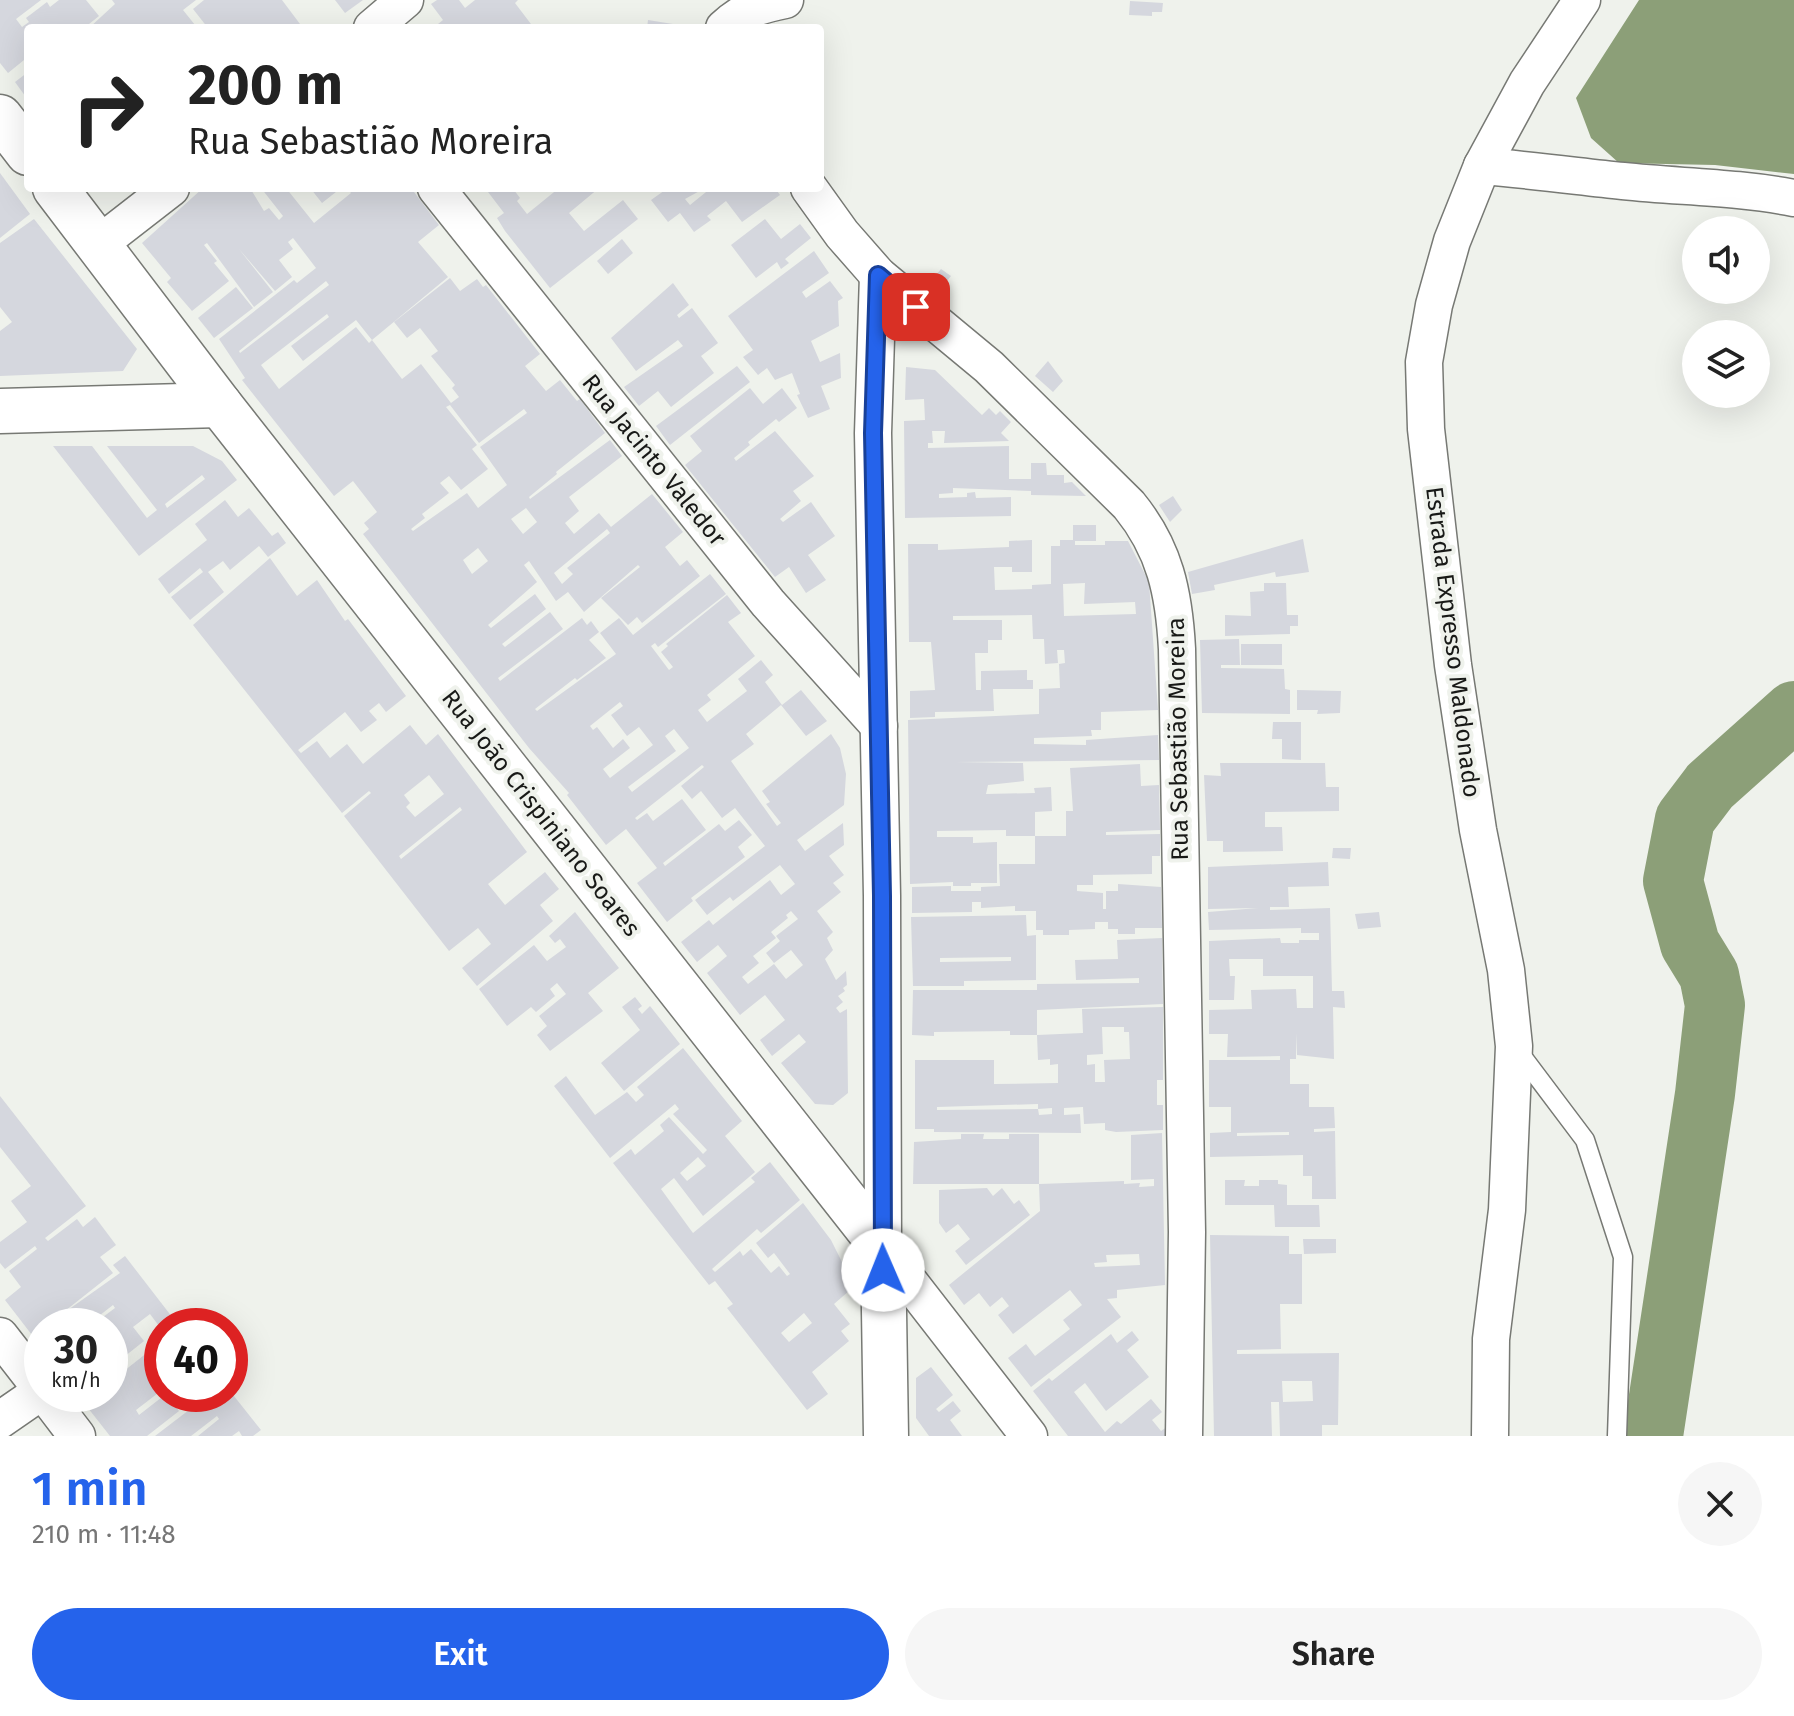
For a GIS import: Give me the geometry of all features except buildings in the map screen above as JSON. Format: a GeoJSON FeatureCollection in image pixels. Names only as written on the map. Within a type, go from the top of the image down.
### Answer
{"type":"FeatureCollection","features":[{"type":"Feature","properties":{"kind":"street"},"geometry":{"type":"LineString","coordinates":[[377,24],[405,0]]}},
{"type":"Feature","properties":{"kind":"street"},"geometry":{"type":"LineString","coordinates":[[728,24],[738,15],[757,6],[785,0]]}},
{"type":"Feature","properties":{"kind":"street","name":"Estrada Expresso Maldonado"},"geometry":{"type":"LineString","coordinates":[[1490,1436],[1491,1339],[1507,1210],[1514,1046],[1506,970],[1478,830],[1453,665],[1426,429],[1424,362],[1434,305],[1452,241],[1482,166],[1527,83],[1582,0]]}},
{"type":"Feature","properties":{"kind":"street"},"geometry":{"type":"LineString","coordinates":[[0,117],[24,148]]}},
{"type":"Feature","properties":{"kind":"street"},"geometry":{"type":"LineString","coordinates":[[1482,166],[1622,181],[1752,190],[1794,198]]}},
{"type":"Feature","properties":{"kind":"street","name":"Rua João Crispiniano Soares"},"geometry":{"type":"LineString","coordinates":[[58,192],[220,405],[1029,1436]]}},
{"type":"Feature","properties":{"kind":"street"},"geometry":{"type":"LineString","coordinates":[[99,244],[166,192]]}},
{"type":"Feature","properties":{"kind":"street","name":"Rua Jacinto Valedor"},"geometry":{"type":"LineString","coordinates":[[439,192],[768,603],[879,726]]}},
{"type":"Feature","properties":{"kind":"street","name":"Rua Sebastião Moreira"},"geometry":{"type":"LineString","coordinates":[[812,192],[842,234],[878,275],[989,367],[1129,505],[1145,525],[1168,574],[1175,606],[1178,696],[1187,1232],[1184,1436]]}},
{"type":"Feature","properties":{"kind":"street"},"geometry":{"type":"LineString","coordinates":[[878,275],[873,433],[886,1436]]}},
{"type":"Feature","properties":{"kind":"street"},"geometry":{"type":"LineString","coordinates":[[0,411],[220,405]]}},
{"type":"Feature","properties":{"kind":"street"},"geometry":{"type":"LineString","coordinates":[[0,1336],[24,1367]]}},
{"type":"Feature","properties":{"kind":"street"},"geometry":{"type":"LineString","coordinates":[[0,1420],[24,1404]]}},
{"type":"Feature","properties":{"kind":"street"},"geometry":{"type":"LineString","coordinates":[[58,1412],[77,1436]]}},
{"type":"Feature","properties":{"kind":"lane"},"geometry":{"type":"LineString","coordinates":[[1514,1046],[1585,1140],[1623,1257],[1617,1436]]}},
{"type":"Feature","properties":{"kind":"shaded area"},"geometry":{"type":"Polygon","coordinates":[[[1639,0],[1794,0],[1794,174],[1715,165],[1619,163],[1591,138],[1576,98],[1639,0]]]}},
{"type":"Feature","properties":{"kind":"waterway"},"geometry":{"type":"LineString","coordinates":[[1653,1436],[1705,1094],[1715,1005],[1709,975],[1690,944],[1673,881],[1685,819],[1710,786],[1794,711]]}},
{"type":"Feature","properties":{"kind":"route"},"geometry":{"type":"LineString","coordinates":[[883,1270],[882,896],[873,433],[878,275],[916,307]]}}]}
